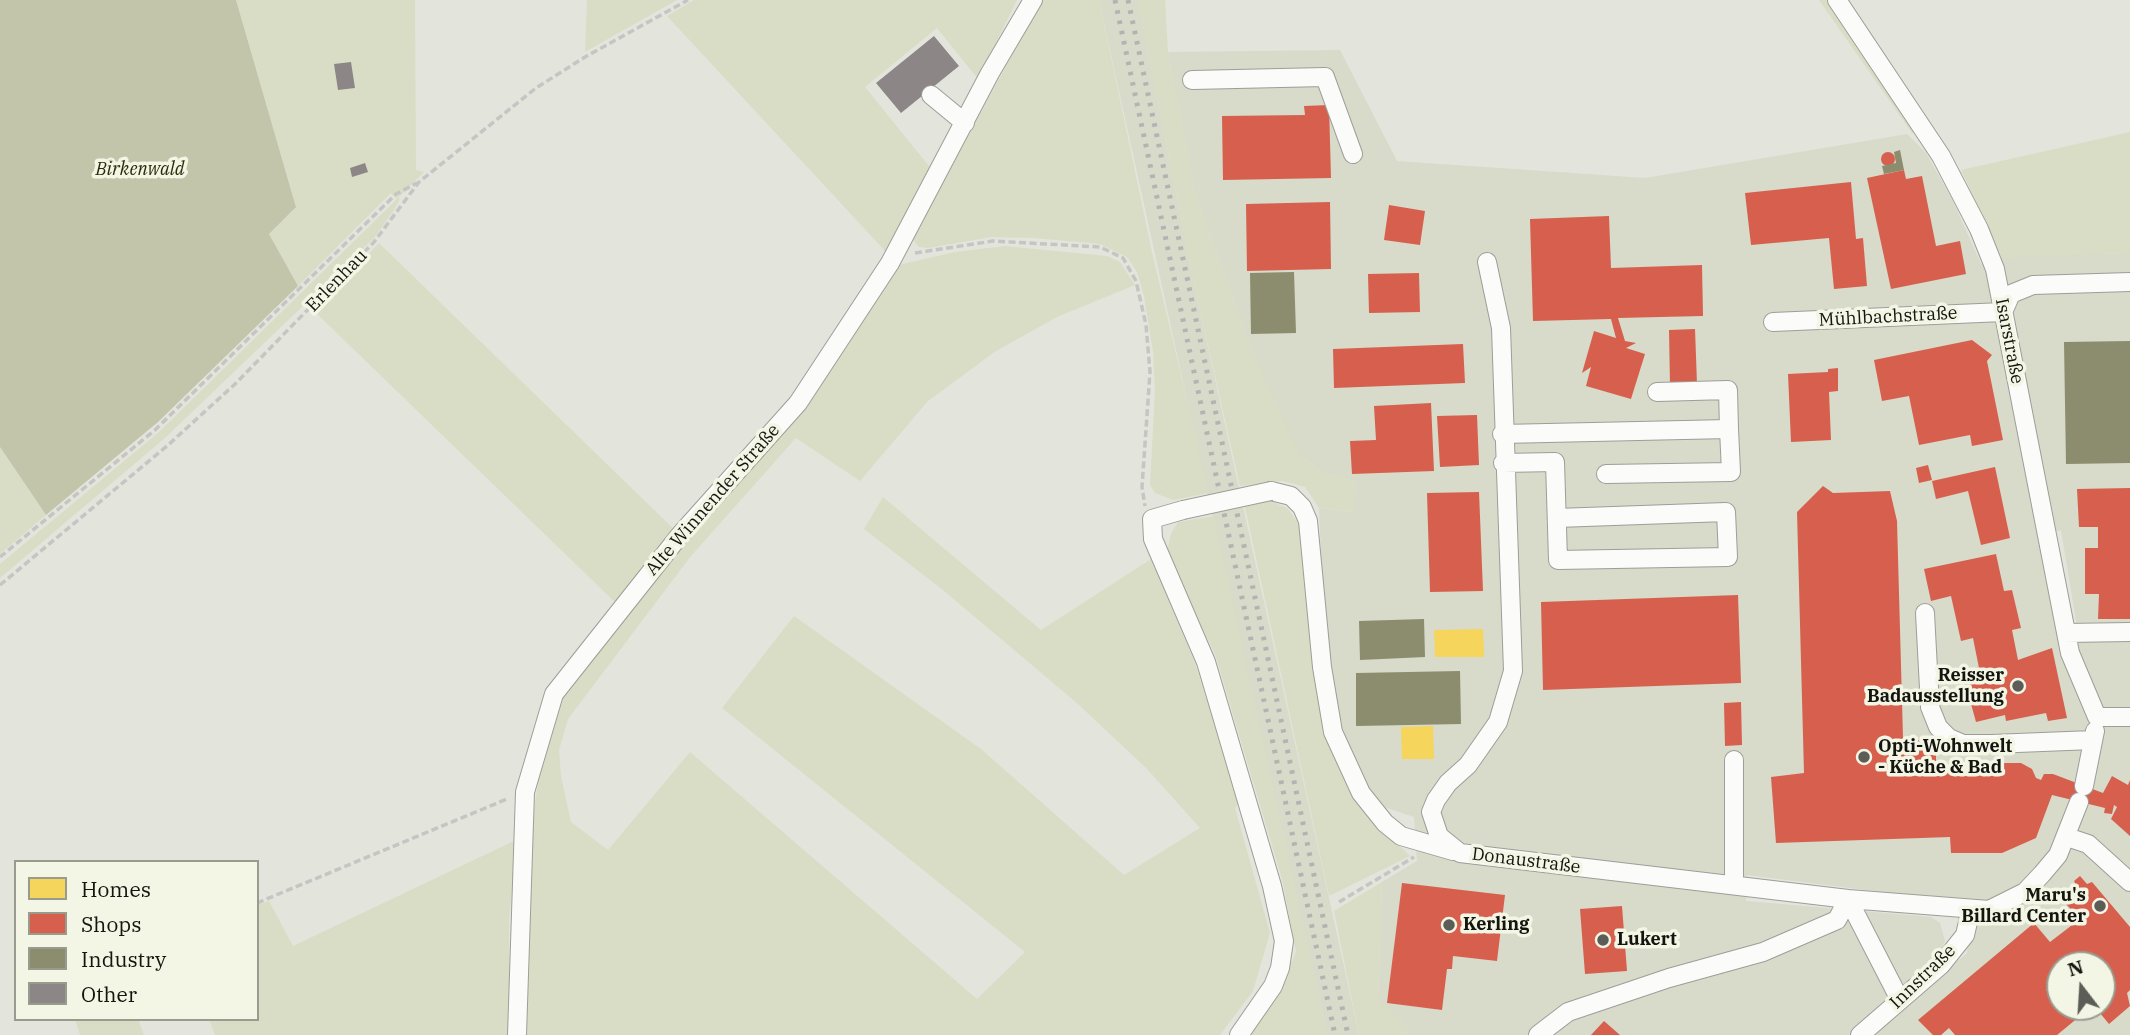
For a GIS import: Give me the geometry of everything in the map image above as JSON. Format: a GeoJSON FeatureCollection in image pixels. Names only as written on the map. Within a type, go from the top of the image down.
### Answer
{"type":"FeatureCollection","features":[{"type":"Feature","properties":{"kind":"street","name":"Alte Winnender Straße"},"geometry":{"type":"LineString","coordinates":[[517,1035],[525,792],[554,694],[577,660],[680,535],[798,403],[896,253],[990,74],[1033,0]]}},
{"type":"Feature","properties":{"kind":"street","name":"Isarstraße"},"geometry":{"type":"LineString","coordinates":[[1837,0],[1921,123],[1950,172],[1979,229],[1995,269],[2070,653],[2097,717]]}},
{"type":"Feature","properties":{"kind":"street"},"geometry":{"type":"LineString","coordinates":[[1192,80],[1325,77],[1353,154]]}},
{"type":"Feature","properties":{"kind":"street"},"geometry":{"type":"LineString","coordinates":[[931,95],[965,123]]}},
{"type":"Feature","properties":{"kind":"street","name":"Donaustraße"},"geometry":{"type":"LineString","coordinates":[[1487,262],[1501,328],[1503,463],[1513,671],[1509,690],[1490,735],[1468,765],[1448,783],[1431,812],[1436,832],[1460,853],[1848,899],[1989,910],[2025,892],[2058,855],[2082,794],[2097,717]]}},
{"type":"Feature","properties":{"kind":"street"},"geometry":{"type":"LineString","coordinates":[[2003,312],[2011,294],[2033,285],[2130,282]]}},
{"type":"Feature","properties":{"kind":"street","name":"Mühlbachstraße"},"geometry":{"type":"LineString","coordinates":[[1773,322],[2003,312]]}},
{"type":"Feature","properties":{"kind":"street"},"geometry":{"type":"LineString","coordinates":[[1606,474],[1731,472],[1728,390],[1657,392]]}},
{"type":"Feature","properties":{"kind":"street"},"geometry":{"type":"LineString","coordinates":[[1502,434],[1729,429]]}},
{"type":"Feature","properties":{"kind":"street"},"geometry":{"type":"LineString","coordinates":[[1503,463],[1555,462],[1558,560],[1728,557],[1726,512],[1557,518]]}},
{"type":"Feature","properties":{"kind":"street"},"geometry":{"type":"LineString","coordinates":[[1239,1035],[1273,986],[1280,968],[1284,941],[1272,886],[1206,662],[1158,558],[1152,519],[1270,491],[1291,496],[1302,507],[1308,521],[1322,667],[1333,732],[1352,774],[1362,793],[1385,823],[1401,836],[1460,853]]}},
{"type":"Feature","properties":{"kind":"street"},"geometry":{"type":"LineString","coordinates":[[1925,613],[1930,707],[1938,727],[1949,738],[1963,744],[2093,740]]}},
{"type":"Feature","properties":{"kind":"street"},"geometry":{"type":"LineString","coordinates":[[2066,633],[2130,632]]}},
{"type":"Feature","properties":{"kind":"street"},"geometry":{"type":"LineString","coordinates":[[2097,717],[2130,717]]}},
{"type":"Feature","properties":{"kind":"street"},"geometry":{"type":"LineString","coordinates":[[1734,761],[1734,885]]}},
{"type":"Feature","properties":{"kind":"street"},"geometry":{"type":"LineString","coordinates":[[2067,837],[2088,844],[2130,882]]}},
{"type":"Feature","properties":{"kind":"street"},"geometry":{"type":"LineString","coordinates":[[1848,899],[1900,1000]]}},
{"type":"Feature","properties":{"kind":"street"},"geometry":{"type":"LineString","coordinates":[[1538,1035],[1568,1012],[1669,978],[1763,952],[1837,920],[1848,899]]}},
{"type":"Feature","properties":{"kind":"street","name":"Innstraße"},"geometry":{"type":"LineString","coordinates":[[1860,1035],[1941,965],[1965,935],[1970,909]]}},
{"type":"Feature","properties":{"kind":"path","name":"Erlenhau"},"geometry":{"type":"LineString","coordinates":[[0,585],[167,446],[234,385],[374,242],[419,182],[536,88],[585,57],[688,0]]}},
{"type":"Feature","properties":{"kind":"path"},"geometry":{"type":"LineString","coordinates":[[0,557],[155,430],[396,194],[419,182]]}},
{"type":"Feature","properties":{"kind":"path"},"geometry":{"type":"LineString","coordinates":[[896,253],[923,253],[993,241],[1100,247],[1123,258],[1136,281],[1146,325],[1149,381],[1142,487],[1145,506],[1152,519]]}},
{"type":"Feature","properties":{"kind":"path"},"geometry":{"type":"LineString","coordinates":[[259,902],[525,792]]}},
{"type":"Feature","properties":{"kind":"path"},"geometry":{"type":"LineString","coordinates":[[1339,902],[1433,846]]}},
{"type":"Feature","properties":{"kind":"shaded area"},"geometry":{"type":"Polygon","coordinates":[[[236,0],[415,0],[416,170],[424,172],[398,198],[400,199],[394,210],[374,238],[165,438],[0,578],[0,564],[159,432],[397,199],[391,193],[298,286],[269,234],[296,206],[236,0]]]}},
{"type":"Feature","properties":{"kind":"shaded area"},"geometry":{"type":"Polygon","coordinates":[[[587,0],[677,0],[585,52],[587,0]]]}},
{"type":"Feature","properties":{"kind":"shaded area"},"geometry":{"type":"Polygon","coordinates":[[[694,0],[1017,0],[978,79],[937,28],[865,87],[933,171],[887,253],[667,16],[694,0]]]}},
{"type":"Feature","properties":{"kind":"shaded area"},"geometry":{"type":"Polygon","coordinates":[[[1042,0],[1099,0],[1152,252],[1209,493],[1173,500],[1155,493],[1150,485],[1155,391],[1153,352],[1144,296],[1137,272],[1127,257],[1100,244],[1033,238],[992,237],[928,248],[919,247],[912,239],[1042,0]]]}},
{"type":"Feature","properties":{"kind":"shaded area"},"geometry":{"type":"Polygon","coordinates":[[[1099,0],[1138,0],[1195,288],[1359,1035],[1327,1035],[1099,0]]]}},
{"type":"Feature","properties":{"kind":"shaded area"},"geometry":{"type":"Polygon","coordinates":[[[1138,0],[1165,0],[1168,52],[1195,194],[1251,348],[1300,455],[1324,474],[1356,481],[1355,512],[1319,508],[1305,487],[1282,481],[1240,486],[1195,288],[1138,0]]]}},
{"type":"Feature","properties":{"kind":"shaded area"},"geometry":{"type":"Polygon","coordinates":[[[1819,0],[1828,0],[1916,134],[1912,133],[1819,0]]]}},
{"type":"Feature","properties":{"kind":"shaded area"},"geometry":{"type":"Polygon","coordinates":[[[1340,50],[1397,161],[1645,178],[1907,134],[1926,153],[1952,199],[1981,264],[2008,256],[2130,253],[2130,1035],[1408,1035],[1406,1026],[1378,1000],[1382,882],[1417,861],[1414,817],[1381,806],[1361,775],[1339,723],[1324,621],[1319,508],[1354,512],[1356,481],[1324,474],[1300,455],[1288,435],[1251,348],[1195,194],[1168,52],[1340,50]],[[2061,530],[2041,535],[2060,630],[2077,627],[2061,530]],[[1747,875],[1746,901],[1931,917],[1940,923],[1945,941],[1939,953],[1892,996],[1902,1008],[1967,953],[1970,932],[1983,917],[1978,899],[1890,893],[1747,875]]]}},
{"type":"Feature","properties":{"kind":"shaded area"},"geometry":{"type":"Polygon","coordinates":[[[2130,132],[2130,253],[2002,258],[1961,170],[2130,132]]]}},
{"type":"Feature","properties":{"kind":"shaded area"},"geometry":{"type":"Polygon","coordinates":[[[379,243],[680,535],[620,607],[314,311],[379,243]]]}},
{"type":"Feature","properties":{"kind":"shaded area"},"geometry":{"type":"Polygon","coordinates":[[[1005,246],[1107,256],[1120,262],[1135,285],[1057,317],[996,351],[928,401],[860,481],[796,438],[691,556],[568,719],[559,750],[561,776],[571,822],[608,850],[690,752],[977,999],[1025,952],[722,708],[794,616],[981,749],[1124,875],[1200,828],[1147,769],[1078,704],[943,590],[864,529],[883,497],[1041,630],[1151,559],[1195,663],[1240,801],[1235,808],[1270,933],[1253,991],[1220,1035],[524,1035],[528,850],[541,763],[558,697],[894,266],[955,252],[1005,246]]]}},
{"type":"Feature","properties":{"kind":"shaded area"},"geometry":{"type":"Polygon","coordinates":[[[0,447],[46,515],[0,554],[0,447]]]}},
{"type":"Feature","properties":{"kind":"shaded area"},"geometry":{"type":"Polygon","coordinates":[[[1268,500],[1287,508],[1299,524],[1303,539],[1311,645],[1325,736],[1352,789],[1375,822],[1410,856],[1329,896],[1245,507],[1268,500]]]}},
{"type":"Feature","properties":{"kind":"shaded area"},"geometry":{"type":"Polygon","coordinates":[[[1214,516],[1327,1035],[1244,1035],[1284,981],[1296,952],[1282,879],[1215,654],[1166,556],[1171,534],[1178,522],[1214,516]]]}},
{"type":"Feature","properties":{"kind":"shaded area"},"geometry":{"type":"Polygon","coordinates":[[[518,839],[509,918],[509,1035],[215,1035],[210,1021],[259,1021],[259,904],[269,901],[293,946],[518,839]]]}},
{"type":"Feature","properties":{"kind":"shaded area"},"geometry":{"type":"Polygon","coordinates":[[[1382,882],[1378,999],[1406,1026],[1408,1035],[1359,1035],[1334,911],[1382,882]]]}},
{"type":"Feature","properties":{"kind":"shaded area"},"geometry":{"type":"Polygon","coordinates":[[[76,1021],[139,1021],[144,1035],[80,1035],[76,1021]]]}},
{"type":"Feature","properties":{"kind":"green space","name":"Birkenwald"},"geometry":{"type":"Polygon","coordinates":[[[0,0],[236,0],[296,207],[269,234],[298,286],[158,422],[46,515],[0,447],[0,0]]]}},
{"type":"Feature","properties":{"kind":"building: Homes"},"geometry":{"type":"Polygon","coordinates":[[[1483,629],[1484,657],[1435,657],[1434,630],[1483,629]]]}},
{"type":"Feature","properties":{"kind":"building: Homes"},"geometry":{"type":"Polygon","coordinates":[[[1433,726],[1434,759],[1402,759],[1401,727],[1433,726]]]}},
{"type":"Feature","properties":{"kind":"building: Shops"},"geometry":{"type":"Polygon","coordinates":[[[1329,105],[1331,178],[1223,180],[1222,116],[1305,115],[1304,106],[1329,105]]]}},
{"type":"Feature","properties":{"kind":"building: Shops"},"geometry":{"type":"Polygon","coordinates":[[[1885,152],[1891,152],[1895,159],[1891,166],[1885,166],[1881,162],[1881,156],[1885,152]]]}},
{"type":"Feature","properties":{"kind":"building: Shops"},"geometry":{"type":"Polygon","coordinates":[[[1904,170],[1906,179],[1922,176],[1936,246],[1960,241],[1966,274],[1891,289],[1867,178],[1904,170]]]}},
{"type":"Feature","properties":{"kind":"building: Shops"},"geometry":{"type":"Polygon","coordinates":[[[1851,182],[1856,239],[1863,238],[1867,286],[1834,289],[1829,238],[1751,245],[1745,193],[1851,182]]]}},
{"type":"Feature","properties":{"kind":"building: Shops"},"geometry":{"type":"Polygon","coordinates":[[[1330,202],[1331,269],[1247,271],[1246,204],[1330,202]]]}},
{"type":"Feature","properties":{"kind":"building: Shops"},"geometry":{"type":"Polygon","coordinates":[[[1389,205],[1425,211],[1420,245],[1384,240],[1389,205]]]}},
{"type":"Feature","properties":{"kind":"building: Shops"},"geometry":{"type":"Polygon","coordinates":[[[1609,216],[1611,268],[1702,265],[1703,316],[1618,318],[1625,341],[1636,343],[1626,348],[1645,354],[1631,399],[1586,386],[1591,367],[1582,373],[1594,331],[1616,338],[1611,319],[1533,321],[1530,219],[1609,216]]]}},
{"type":"Feature","properties":{"kind":"building: Shops"},"geometry":{"type":"Polygon","coordinates":[[[1419,273],[1420,312],[1369,313],[1368,274],[1419,273]]]}},
{"type":"Feature","properties":{"kind":"building: Shops"},"geometry":{"type":"Polygon","coordinates":[[[1695,329],[1697,384],[1670,385],[1669,330],[1695,329]]]}},
{"type":"Feature","properties":{"kind":"building: Shops"},"geometry":{"type":"Polygon","coordinates":[[[1972,340],[1992,355],[1987,361],[2003,440],[1972,446],[1970,435],[1919,445],[1909,396],[1882,401],[1874,360],[1972,340]]]}},
{"type":"Feature","properties":{"kind":"building: Shops"},"geometry":{"type":"Polygon","coordinates":[[[1463,344],[1465,383],[1334,388],[1333,349],[1463,344]]]}},
{"type":"Feature","properties":{"kind":"building: Shops"},"geometry":{"type":"Polygon","coordinates":[[[1838,368],[1838,391],[1829,392],[1831,440],[1791,442],[1788,374],[1828,372],[1828,369],[1838,368]]]}},
{"type":"Feature","properties":{"kind":"building: Shops"},"geometry":{"type":"Polygon","coordinates":[[[1431,403],[1434,471],[1352,474],[1350,441],[1376,440],[1374,406],[1431,403]]]}},
{"type":"Feature","properties":{"kind":"building: Shops"},"geometry":{"type":"Polygon","coordinates":[[[1477,415],[1479,465],[1440,467],[1437,416],[1477,415]]]}},
{"type":"Feature","properties":{"kind":"building: Shops"},"geometry":{"type":"Polygon","coordinates":[[[1928,465],[1932,480],[1919,483],[1916,468],[1928,465]]]}},
{"type":"Feature","properties":{"kind":"building: Shops"},"geometry":{"type":"Polygon","coordinates":[[[1995,467],[2010,538],[1981,545],[1968,491],[1936,499],[1932,481],[1995,467]]]}},
{"type":"Feature","properties":{"kind":"building: Shops"},"geometry":{"type":"Polygon","coordinates":[[[1823,486],[1833,493],[1890,491],[1897,521],[1903,738],[1918,740],[1928,748],[1936,748],[1936,771],[2001,770],[2001,763],[2021,763],[2032,769],[2036,778],[2041,780],[2044,774],[2053,774],[2103,793],[2112,776],[2128,785],[2130,780],[2130,836],[2111,819],[2117,807],[2114,805],[2112,814],[2104,813],[2105,808],[2052,795],[2036,838],[2002,853],[1951,853],[1950,837],[1776,843],[1771,777],[1804,773],[1797,512],[1823,486]]]}},
{"type":"Feature","properties":{"kind":"building: Shops"},"geometry":{"type":"Polygon","coordinates":[[[2130,488],[2130,619],[2098,619],[2099,594],[2085,594],[2085,548],[2098,548],[2098,527],[2079,527],[2077,489],[2130,488]]]}},
{"type":"Feature","properties":{"kind":"building: Shops"},"geometry":{"type":"Polygon","coordinates":[[[1479,492],[1483,591],[1430,592],[1427,493],[1479,492]]]}},
{"type":"Feature","properties":{"kind":"building: Shops"},"geometry":{"type":"Polygon","coordinates":[[[1996,554],[2004,591],[2012,590],[2021,628],[2012,630],[2018,660],[2052,648],[2067,718],[2048,721],[2046,713],[2006,721],[2005,715],[1976,722],[1962,671],[1979,668],[1973,638],[1961,641],[1951,596],[1931,601],[1924,569],[1996,554]]]}},
{"type":"Feature","properties":{"kind":"building: Shops"},"geometry":{"type":"Polygon","coordinates":[[[1738,595],[1741,683],[1543,690],[1541,602],[1738,595]]]}},
{"type":"Feature","properties":{"kind":"building: Shops"},"geometry":{"type":"Polygon","coordinates":[[[1741,702],[1742,745],[1725,746],[1724,703],[1741,702]]]}},
{"type":"Feature","properties":{"kind":"building: Shops"},"geometry":{"type":"Polygon","coordinates":[[[2080,876],[2087,884],[2092,882],[2130,927],[2130,990],[2127,993],[2130,1006],[2116,1018],[2116,951],[2046,951],[2046,1021],[2074,1021],[2057,1035],[1955,1035],[1949,1028],[1941,1035],[1933,1035],[1918,1020],[2034,923],[2050,942],[2080,919],[2066,904],[2066,895],[2077,887],[2074,881],[2080,876]]]}},
{"type":"Feature","properties":{"kind":"building: Shops","name":"Kerling"},"geometry":{"type":"Polygon","coordinates":[[[1402,883],[1505,895],[1497,961],[1453,956],[1452,969],[1447,969],[1442,1010],[1387,1003],[1402,883]]]}},
{"type":"Feature","properties":{"kind":"building: Shops","name":"Lukert"},"geometry":{"type":"Polygon","coordinates":[[[1622,906],[1627,971],[1585,974],[1580,909],[1622,906]]]}},
{"type":"Feature","properties":{"kind":"building: Shops"},"geometry":{"type":"Polygon","coordinates":[[[1604,1021],[1620,1035],[1591,1035],[1604,1021]]]}},
{"type":"Feature","properties":{"kind":"building: Industry"},"geometry":{"type":"Polygon","coordinates":[[[1900,150],[1904,170],[1884,174],[1882,166],[1896,163],[1894,152],[1900,150]]]}},
{"type":"Feature","properties":{"kind":"building: Industry"},"geometry":{"type":"Polygon","coordinates":[[[1294,272],[1296,333],[1251,334],[1250,273],[1294,272]]]}},
{"type":"Feature","properties":{"kind":"building: Industry"},"geometry":{"type":"Polygon","coordinates":[[[2130,341],[2130,463],[2066,464],[2064,342],[2130,341]]]}},
{"type":"Feature","properties":{"kind":"building: Industry"},"geometry":{"type":"Polygon","coordinates":[[[1424,619],[1425,657],[1360,660],[1359,621],[1424,619]]]}},
{"type":"Feature","properties":{"kind":"building: Industry"},"geometry":{"type":"Polygon","coordinates":[[[1460,671],[1461,724],[1356,726],[1356,673],[1460,671]]]}},
{"type":"Feature","properties":{"kind":"building: Other"},"geometry":{"type":"Polygon","coordinates":[[[934,36],[959,66],[901,113],[876,83],[934,36]]]}},
{"type":"Feature","properties":{"kind":"building: Other"},"geometry":{"type":"Polygon","coordinates":[[[351,62],[355,88],[338,90],[334,64],[351,62]]]}},
{"type":"Feature","properties":{"kind":"building: Other"},"geometry":{"type":"Polygon","coordinates":[[[365,163],[368,172],[352,177],[350,168],[365,163]]]}},
{"type":"Feature","properties":{"kind":"railway"},"geometry":{"type":"LineString","coordinates":[[1115,0],[1335,1035]]}},
{"type":"Feature","properties":{"kind":"railway"},"geometry":{"type":"LineString","coordinates":[[1128,0],[1348,1035]]}},
{"type":"Feature","properties":{"kind":"place","name":"Reisser Badausstellung"},"geometry":{"type":"Point","coordinates":[2018,686]}},
{"type":"Feature","properties":{"kind":"place","name":"Opti-Wohnwelt - Küche & Bad"},"geometry":{"type":"Point","coordinates":[1864,757]}},
{"type":"Feature","properties":{"kind":"place","name":"Maru's Billard Center"},"geometry":{"type":"Point","coordinates":[2100,906]}},
{"type":"Feature","properties":{"kind":"place","name":"Kerling"},"geometry":{"type":"Point","coordinates":[1449,925]}},
{"type":"Feature","properties":{"kind":"place","name":"Lukert"},"geometry":{"type":"Point","coordinates":[1603,940]}}]}
